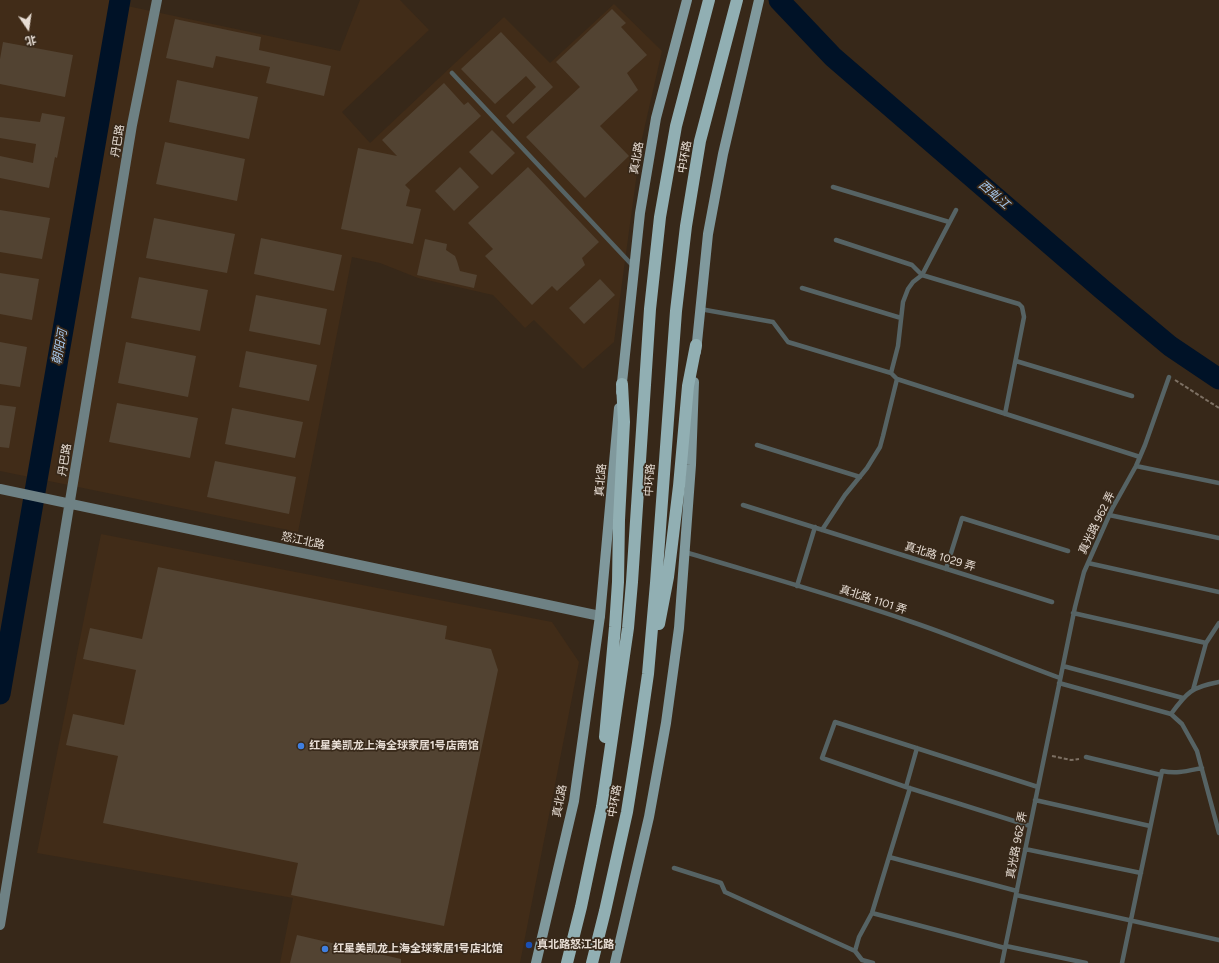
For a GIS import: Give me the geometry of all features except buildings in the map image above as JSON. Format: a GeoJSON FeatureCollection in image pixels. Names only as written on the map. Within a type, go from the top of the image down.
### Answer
{"type":"FeatureCollection","features":[{"type":"Feature","properties":{"kind":"highway","name":"中环路"},"geometry":{"type":"LineString","coordinates":[[567,963],[581,907],[602,807],[628,628],[650,309],[660,217],[676,126],[709,0]]}},
{"type":"Feature","properties":{"kind":"highway","name":"中环路"},"geometry":{"type":"LineString","coordinates":[[592,963],[627,812],[648,674],[656,591],[676,311],[686,226],[700,141],[737,0]]}},
{"type":"Feature","properties":{"kind":"highway"},"geometry":{"type":"LineString","coordinates":[[648,674],[668,577],[679,486],[688,386],[696,345]]}},
{"type":"Feature","properties":{"kind":"highway"},"geometry":{"type":"LineString","coordinates":[[602,807],[605,734],[618,582],[619,520],[624,422],[622,384]]}},
{"type":"Feature","properties":{"kind":"main road","name":"真北路"},"geometry":{"type":"LineString","coordinates":[[536,963],[574,800],[600,616],[640,213],[656,118],[687,0]]}},
{"type":"Feature","properties":{"kind":"main road"},"geometry":{"type":"LineString","coordinates":[[616,963],[649,817],[666,723],[679,628],[691,465],[696,345],[708,234],[723,154],[759,0]]}},
{"type":"Feature","properties":{"kind":"street","name":"丹巴路"},"geometry":{"type":"LineString","coordinates":[[0,925],[132,125],[157,0]]}},
{"type":"Feature","properties":{"kind":"street","name":"怒江北路"},"geometry":{"type":"LineString","coordinates":[[0,489],[600,616]]}},
{"type":"Feature","properties":{"kind":"lane"},"geometry":{"type":"LineString","coordinates":[[452,73],[634,267]]}},
{"type":"Feature","properties":{"kind":"lane"},"geometry":{"type":"LineString","coordinates":[[833,187],[949,222]]}},
{"type":"Feature","properties":{"kind":"lane"},"geometry":{"type":"LineString","coordinates":[[891,374],[898,346],[903,302],[908,289],[913,282],[922,275],[956,210]]}},
{"type":"Feature","properties":{"kind":"lane"},"geometry":{"type":"LineString","coordinates":[[836,240],[912,265],[922,275],[1019,304],[1022,307],[1024,318],[1005,414]]}},
{"type":"Feature","properties":{"kind":"lane"},"geometry":{"type":"LineString","coordinates":[[802,288],[901,318]]}},
{"type":"Feature","properties":{"kind":"lane"},"geometry":{"type":"LineString","coordinates":[[700,309],[773,322],[788,342],[891,374],[897,379],[1140,457]]}},
{"type":"Feature","properties":{"kind":"lane"},"geometry":{"type":"LineString","coordinates":[[1016,361],[1132,396]]}},
{"type":"Feature","properties":{"kind":"lane","name":"真光路 962 弄"},"geometry":{"type":"LineString","coordinates":[[1002,963],[1073,613],[1084,572],[1109,515],[1140,457],[1169,377]]}},
{"type":"Feature","properties":{"kind":"lane"},"geometry":{"type":"LineString","coordinates":[[822,530],[845,495],[867,468],[880,447],[897,379]]}},
{"type":"Feature","properties":{"kind":"lane"},"geometry":{"type":"LineString","coordinates":[[757,445],[860,477]]}},
{"type":"Feature","properties":{"kind":"lane"},"geometry":{"type":"LineString","coordinates":[[1136,466],[1219,483]]}},
{"type":"Feature","properties":{"kind":"lane","name":"真北路 1029 弄"},"geometry":{"type":"LineString","coordinates":[[743,505],[1052,602]]}},
{"type":"Feature","properties":{"kind":"lane"},"geometry":{"type":"LineString","coordinates":[[1109,515],[1219,538]]}},
{"type":"Feature","properties":{"kind":"lane"},"geometry":{"type":"LineString","coordinates":[[946,568],[962,518],[1068,551]]}},
{"type":"Feature","properties":{"kind":"lane"},"geometry":{"type":"LineString","coordinates":[[797,586],[815,527]]}},
{"type":"Feature","properties":{"kind":"lane","name":"真北路 1101 弄"},"geometry":{"type":"LineString","coordinates":[[685,552],[917,624],[1053,675],[1060,681]]}},
{"type":"Feature","properties":{"kind":"lane"},"geometry":{"type":"LineString","coordinates":[[1088,563],[1219,592]]}},
{"type":"Feature","properties":{"kind":"lane"},"geometry":{"type":"LineString","coordinates":[[1073,613],[1206,644]]}},
{"type":"Feature","properties":{"kind":"lane"},"geometry":{"type":"LineString","coordinates":[[1193,690],[1206,644],[1219,623]]}},
{"type":"Feature","properties":{"kind":"lane"},"geometry":{"type":"LineString","coordinates":[[1062,666],[1183,698]]}},
{"type":"Feature","properties":{"kind":"lane"},"geometry":{"type":"LineString","coordinates":[[1060,681],[1171,714],[1182,724],[1197,751],[1219,833]]}},
{"type":"Feature","properties":{"kind":"lane"},"geometry":{"type":"LineString","coordinates":[[1171,714],[1183,698],[1193,690],[1219,682]]}},
{"type":"Feature","properties":{"kind":"lane"},"geometry":{"type":"LineString","coordinates":[[1030,826],[908,788],[822,758],[835,722],[1038,787]]}},
{"type":"Feature","properties":{"kind":"lane"},"geometry":{"type":"LineString","coordinates":[[855,951],[861,932],[872,913],[889,858],[917,748]]}},
{"type":"Feature","properties":{"kind":"lane"},"geometry":{"type":"LineString","coordinates":[[1086,757],[1161,775]]}},
{"type":"Feature","properties":{"kind":"lane"},"geometry":{"type":"LineString","coordinates":[[1122,963],[1162,771],[1171,773],[1202,768]]}},
{"type":"Feature","properties":{"kind":"lane"},"geometry":{"type":"LineString","coordinates":[[1035,800],[1150,826]]}},
{"type":"Feature","properties":{"kind":"lane"},"geometry":{"type":"LineString","coordinates":[[1026,849],[1140,873]]}},
{"type":"Feature","properties":{"kind":"lane"},"geometry":{"type":"LineString","coordinates":[[889,858],[1016,893],[1219,940]]}},
{"type":"Feature","properties":{"kind":"lane"},"geometry":{"type":"LineString","coordinates":[[674,868],[721,883],[726,892],[855,951],[862,960],[873,963]]}},
{"type":"Feature","properties":{"kind":"lane"},"geometry":{"type":"LineString","coordinates":[[872,913],[1006,947],[1086,963]]}},
{"type":"Feature","properties":{"kind":"path"},"geometry":{"type":"LineString","coordinates":[[1169,377],[1219,408]]}},
{"type":"Feature","properties":{"kind":"path"},"geometry":{"type":"LineString","coordinates":[[1044,755],[1071,760],[1086,757]]}},
{"type":"Feature","properties":{"kind":"shaded area"},"geometry":{"type":"Polygon","coordinates":[[[0,0],[113,0],[113,3],[340,51],[360,0],[400,0],[429,30],[342,112],[370,143],[504,17],[550,63],[614,4],[662,51],[641,143],[614,342],[583,369],[534,320],[525,328],[493,295],[418,278],[380,263],[352,257],[298,532],[0,471],[0,0]]]}},
{"type":"Feature","properties":{"kind":"shaded area"},"geometry":{"type":"Polygon","coordinates":[[[101,534],[552,622],[579,662],[520,963],[280,963],[293,898],[37,853],[101,534]]]}},
{"type":"Feature","properties":{"kind":"waterway","name":"朝阳河"},"geometry":{"type":"LineString","coordinates":[[0,694],[120,0]]}},
{"type":"Feature","properties":{"kind":"waterway","name":"西虬江"},"geometry":{"type":"LineString","coordinates":[[779,0],[833,57],[1103,290],[1170,346],[1219,379]]}},
{"type":"Feature","properties":{"kind":"place","name":"红星美凯龙上海全球家居1号店南馆"},"geometry":{"type":"Point","coordinates":[301,746]}},
{"type":"Feature","properties":{"kind":"place","name":"真北路怒江北路"},"geometry":{"type":"Point","coordinates":[529,945]}},
{"type":"Feature","properties":{"kind":"place","name":"红星美凯龙上海全球家居1号店北馆"},"geometry":{"type":"Point","coordinates":[325,949]}}]}
